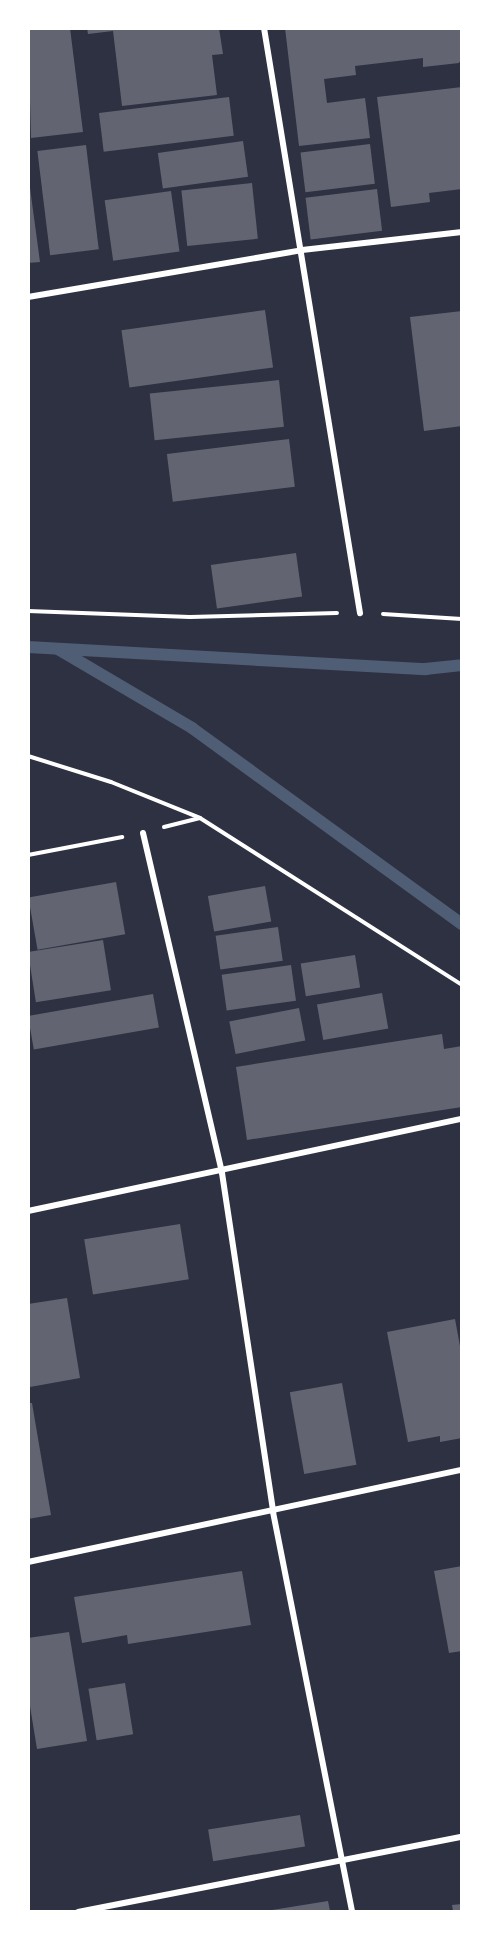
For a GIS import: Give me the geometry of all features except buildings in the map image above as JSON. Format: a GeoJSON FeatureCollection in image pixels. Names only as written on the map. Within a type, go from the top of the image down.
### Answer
{"type":"FeatureCollection","features":[{"type":"Feature","properties":{"kind":"street"},"geometry":{"type":"LineString","coordinates":[[264,28],[360,613]]}},
{"type":"Feature","properties":{"kind":"street"},"geometry":{"type":"LineString","coordinates":[[28,297],[302,250],[462,232]]}},
{"type":"Feature","properties":{"kind":"street"},"geometry":{"type":"LineString","coordinates":[[143,832],[222,1173],[273,1512],[340,1861],[352,1911]]}},
{"type":"Feature","properties":{"kind":"street"},"geometry":{"type":"LineString","coordinates":[[28,1211],[222,1173],[462,1119]]}},
{"type":"Feature","properties":{"kind":"street"},"geometry":{"type":"LineString","coordinates":[[28,1562],[273,1512],[462,1470]]}},
{"type":"Feature","properties":{"kind":"street"},"geometry":{"type":"LineString","coordinates":[[78,1911],[462,1837]]}},
{"type":"Feature","properties":{"kind":"path"},"geometry":{"type":"LineString","coordinates":[[28,611],[190,618],[360,613],[462,620]]}},
{"type":"Feature","properties":{"kind":"path"},"geometry":{"type":"LineString","coordinates":[[28,756],[111,782],[200,818],[462,985]]}},
{"type":"Feature","properties":{"kind":"path"},"geometry":{"type":"LineString","coordinates":[[28,855],[200,818]]}},
{"type":"Feature","properties":{"kind":"waterway"},"geometry":{"type":"LineString","coordinates":[[28,647],[425,669],[462,665]]}},
{"type":"Feature","properties":{"kind":"waterway"},"geometry":{"type":"LineString","coordinates":[[58,649],[192,728],[462,924]]}}]}
